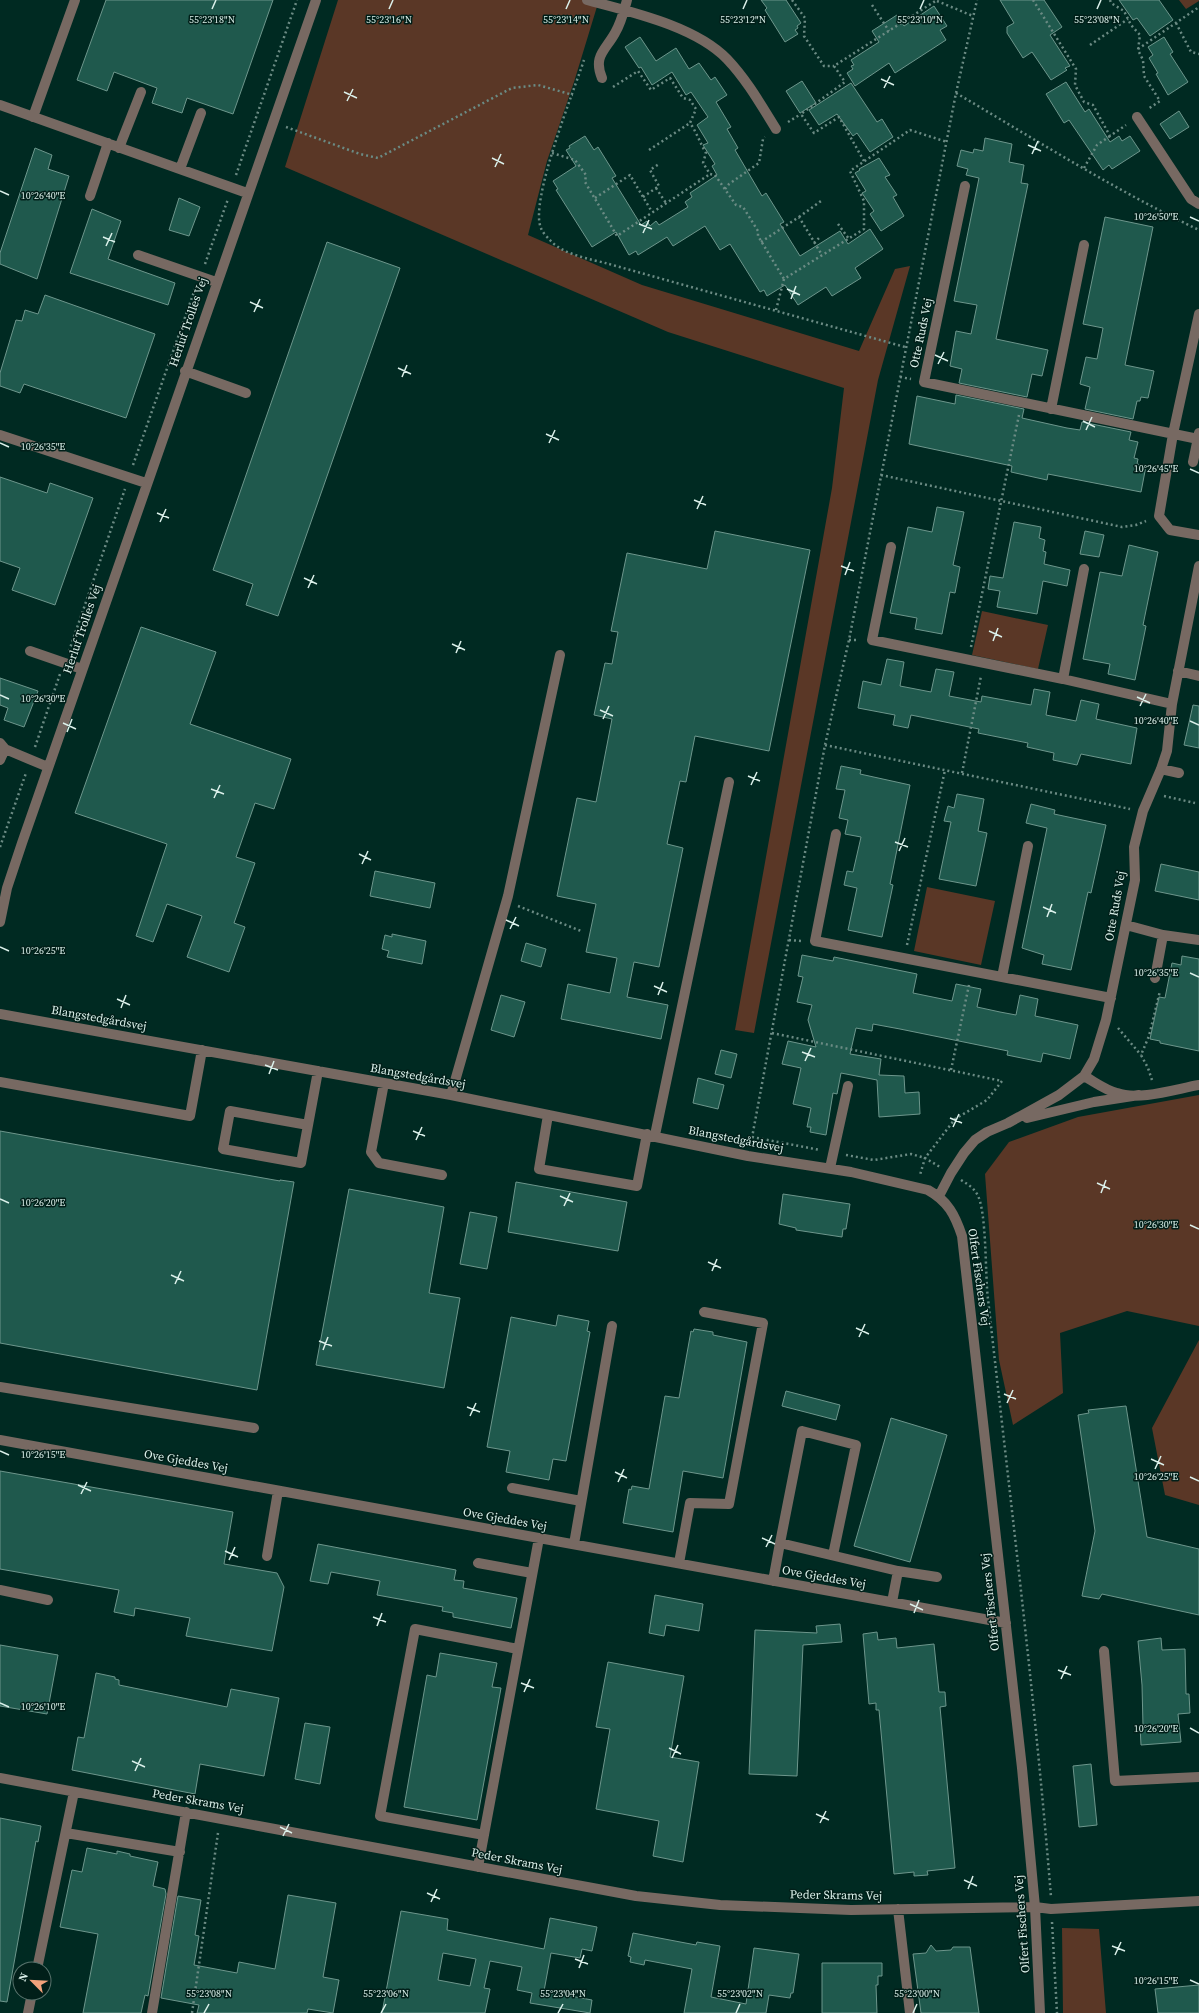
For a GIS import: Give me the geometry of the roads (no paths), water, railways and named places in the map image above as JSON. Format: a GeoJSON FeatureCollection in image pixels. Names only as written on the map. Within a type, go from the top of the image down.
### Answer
{"type":"FeatureCollection","features":[{"type":"Feature","properties":{"kind":"street"},"geometry":{"type":"LineString","coordinates":[[33,117],[75,0]]}},
{"type":"Feature","properties":{"kind":"street","name":"Herluf Trolles Vej"},"geometry":{"type":"LineString","coordinates":[[0,922],[4,887],[48,767],[216,282],[316,0]]}},
{"type":"Feature","properties":{"kind":"street"},"geometry":{"type":"LineString","coordinates":[[587,0],[625,10],[674,27],[708,44],[726,58],[744,78],[776,129]]}},
{"type":"Feature","properties":{"kind":"street"},"geometry":{"type":"LineString","coordinates":[[602,78],[598,62],[602,51],[615,33],[625,10],[627,0]]}},
{"type":"Feature","properties":{"kind":"street"},"geometry":{"type":"LineString","coordinates":[[119,148],[141,92]]}},
{"type":"Feature","properties":{"kind":"street"},"geometry":{"type":"LineString","coordinates":[[0,105],[248,194]]}},
{"type":"Feature","properties":{"kind":"street"},"geometry":{"type":"LineString","coordinates":[[180,169],[201,113]]}},
{"type":"Feature","properties":{"kind":"street"},"geometry":{"type":"LineString","coordinates":[[1137,117],[1191,199],[1199,204]]}},
{"type":"Feature","properties":{"kind":"street"},"geometry":{"type":"LineString","coordinates":[[90,196],[108,143]]}},
{"type":"Feature","properties":{"kind":"street","name":"Otte Ruds Vej"},"geometry":{"type":"LineString","coordinates":[[965,186],[924,382],[1173,434],[1198,436],[1193,462]]}},
{"type":"Feature","properties":{"kind":"street"},"geometry":{"type":"LineString","coordinates":[[1050,409],[1084,245]]}},
{"type":"Feature","properties":{"kind":"street"},"geometry":{"type":"LineString","coordinates":[[138,254],[216,282]]}},
{"type":"Feature","properties":{"kind":"street"},"geometry":{"type":"LineString","coordinates":[[1199,314],[1173,434],[1160,516],[1170,530],[1199,535]]}},
{"type":"Feature","properties":{"kind":"street"},"geometry":{"type":"LineString","coordinates":[[185,371],[246,393]]}},
{"type":"Feature","properties":{"kind":"street"},"geometry":{"type":"LineString","coordinates":[[0,435],[146,483]]}},
{"type":"Feature","properties":{"kind":"street"},"geometry":{"type":"LineString","coordinates":[[891,546],[872,640],[1063,679],[1172,704]]}},
{"type":"Feature","properties":{"kind":"street","name":"Otte Ruds Vej"},"geometry":{"type":"LineString","coordinates":[[1084,1076],[1094,1059],[1111,998],[1135,880],[1134,847],[1142,811],[1161,769],[1167,751],[1172,704],[1199,566]]}},
{"type":"Feature","properties":{"kind":"street"},"geometry":{"type":"LineString","coordinates":[[1063,679],[1084,569]]}},
{"type":"Feature","properties":{"kind":"street"},"geometry":{"type":"LineString","coordinates":[[30,652],[82,669]]}},
{"type":"Feature","properties":{"kind":"street"},"geometry":{"type":"LineString","coordinates":[[451,1096],[506,902],[560,655]]}},
{"type":"Feature","properties":{"kind":"street"},"geometry":{"type":"LineString","coordinates":[[1178,671],[1199,676]]}},
{"type":"Feature","properties":{"kind":"street"},"geometry":{"type":"LineString","coordinates":[[0,760],[2,746],[48,767]]}},
{"type":"Feature","properties":{"kind":"street"},"geometry":{"type":"LineString","coordinates":[[1161,769],[1179,773]]}},
{"type":"Feature","properties":{"kind":"street"},"geometry":{"type":"LineString","coordinates":[[548,1115],[539,1169],[637,1186],[651,1135],[729,782]]}},
{"type":"Feature","properties":{"kind":"street"},"geometry":{"type":"LineString","coordinates":[[836,834],[815,941],[1111,998]]}},
{"type":"Feature","properties":{"kind":"street"},"geometry":{"type":"LineString","coordinates":[[1002,977],[1028,846]]}},
{"type":"Feature","properties":{"kind":"street"},"geometry":{"type":"LineString","coordinates":[[1126,925],[1163,934],[1199,940]]}},
{"type":"Feature","properties":{"kind":"street"},"geometry":{"type":"LineString","coordinates":[[1155,978],[1163,934]]}},
{"type":"Feature","properties":{"kind":"street","name":"Blangstedgårdsvej"},"geometry":{"type":"LineString","coordinates":[[0,1014],[384,1083],[651,1135],[748,1156],[830,1168],[928,1190],[939,1196]]}},
{"type":"Feature","properties":{"kind":"street"},"geometry":{"type":"LineString","coordinates":[[0,1082],[190,1116],[202,1050]]}},
{"type":"Feature","properties":{"kind":"street"},"geometry":{"type":"LineString","coordinates":[[308,1125],[230,1111],[223,1149],[301,1163],[318,1071]]}},
{"type":"Feature","properties":{"kind":"street"},"geometry":{"type":"LineString","coordinates":[[939,1196],[950,1173],[974,1140],[987,1132],[1044,1105],[1084,1076],[1118,1094],[1139,1095]]}},
{"type":"Feature","properties":{"kind":"street"},"geometry":{"type":"LineString","coordinates":[[384,1083],[371,1152],[379,1163],[442,1175]]}},
{"type":"Feature","properties":{"kind":"street"},"geometry":{"type":"LineString","coordinates":[[1008,1123],[1094,1102],[1199,1085]]}},
{"type":"Feature","properties":{"kind":"street"},"geometry":{"type":"LineString","coordinates":[[830,1168],[848,1086]]}},
{"type":"Feature","properties":{"kind":"street","name":"Olfert Fischers Vej"},"geometry":{"type":"LineString","coordinates":[[939,1196],[950,1207],[956,1216],[962,1236],[1022,1768],[1035,1907],[1040,2013]]}},
{"type":"Feature","properties":{"kind":"street"},"geometry":{"type":"LineString","coordinates":[[679,1564],[690,1503],[729,1504],[763,1323],[704,1312]]}},
{"type":"Feature","properties":{"kind":"street"},"geometry":{"type":"LineString","coordinates":[[574,1544],[612,1326]]}},
{"type":"Feature","properties":{"kind":"street"},"geometry":{"type":"LineString","coordinates":[[0,1387],[254,1428]]}},
{"type":"Feature","properties":{"kind":"street"},"geometry":{"type":"LineString","coordinates":[[773,1581],[802,1431],[856,1445],[833,1555]]}},
{"type":"Feature","properties":{"kind":"street","name":"Ove Gjeddes Vej"},"geometry":{"type":"LineString","coordinates":[[0,1440],[1006,1623]]}},
{"type":"Feature","properties":{"kind":"street"},"geometry":{"type":"LineString","coordinates":[[512,1488],[581,1501]]}},
{"type":"Feature","properties":{"kind":"street"},"geometry":{"type":"LineString","coordinates":[[267,1556],[278,1490]]}},
{"type":"Feature","properties":{"kind":"street"},"geometry":{"type":"LineString","coordinates":[[478,1867],[539,1538]]}},
{"type":"Feature","properties":{"kind":"street"},"geometry":{"type":"LineString","coordinates":[[780,1543],[898,1571],[937,1577]]}},
{"type":"Feature","properties":{"kind":"street"},"geometry":{"type":"LineString","coordinates":[[478,1563],[532,1573]]}},
{"type":"Feature","properties":{"kind":"street"},"geometry":{"type":"LineString","coordinates":[[892,1602],[898,1571]]}},
{"type":"Feature","properties":{"kind":"street"},"geometry":{"type":"LineString","coordinates":[[0,1590],[48,1600]]}},
{"type":"Feature","properties":{"kind":"street"},"geometry":{"type":"LineString","coordinates":[[484,1835],[380,1816],[415,1629],[518,1649]]}},
{"type":"Feature","properties":{"kind":"street"},"geometry":{"type":"LineString","coordinates":[[1104,1650],[1116,1781],[1199,1778]]}},
{"type":"Feature","properties":{"kind":"street","name":"Peder Skrams Vej"},"geometry":{"type":"LineString","coordinates":[[0,1778],[636,1896],[720,1905],[851,1910],[1035,1907],[1058,1909],[1199,1901]]}},
{"type":"Feature","properties":{"kind":"street"},"geometry":{"type":"LineString","coordinates":[[39,1961],[74,1792]]}},
{"type":"Feature","properties":{"kind":"street"},"geometry":{"type":"LineString","coordinates":[[152,2013],[186,1812]]}},
{"type":"Feature","properties":{"kind":"street"},"geometry":{"type":"LineString","coordinates":[[66,1833],[180,1852]]}},
{"type":"Feature","properties":{"kind":"street"},"geometry":{"type":"LineString","coordinates":[[898,1909],[910,2013]]}},
{"type":"Feature","properties":{"kind":"street"},"geometry":{"type":"LineString","coordinates":[[28,2013],[30,2001]]}}]}
